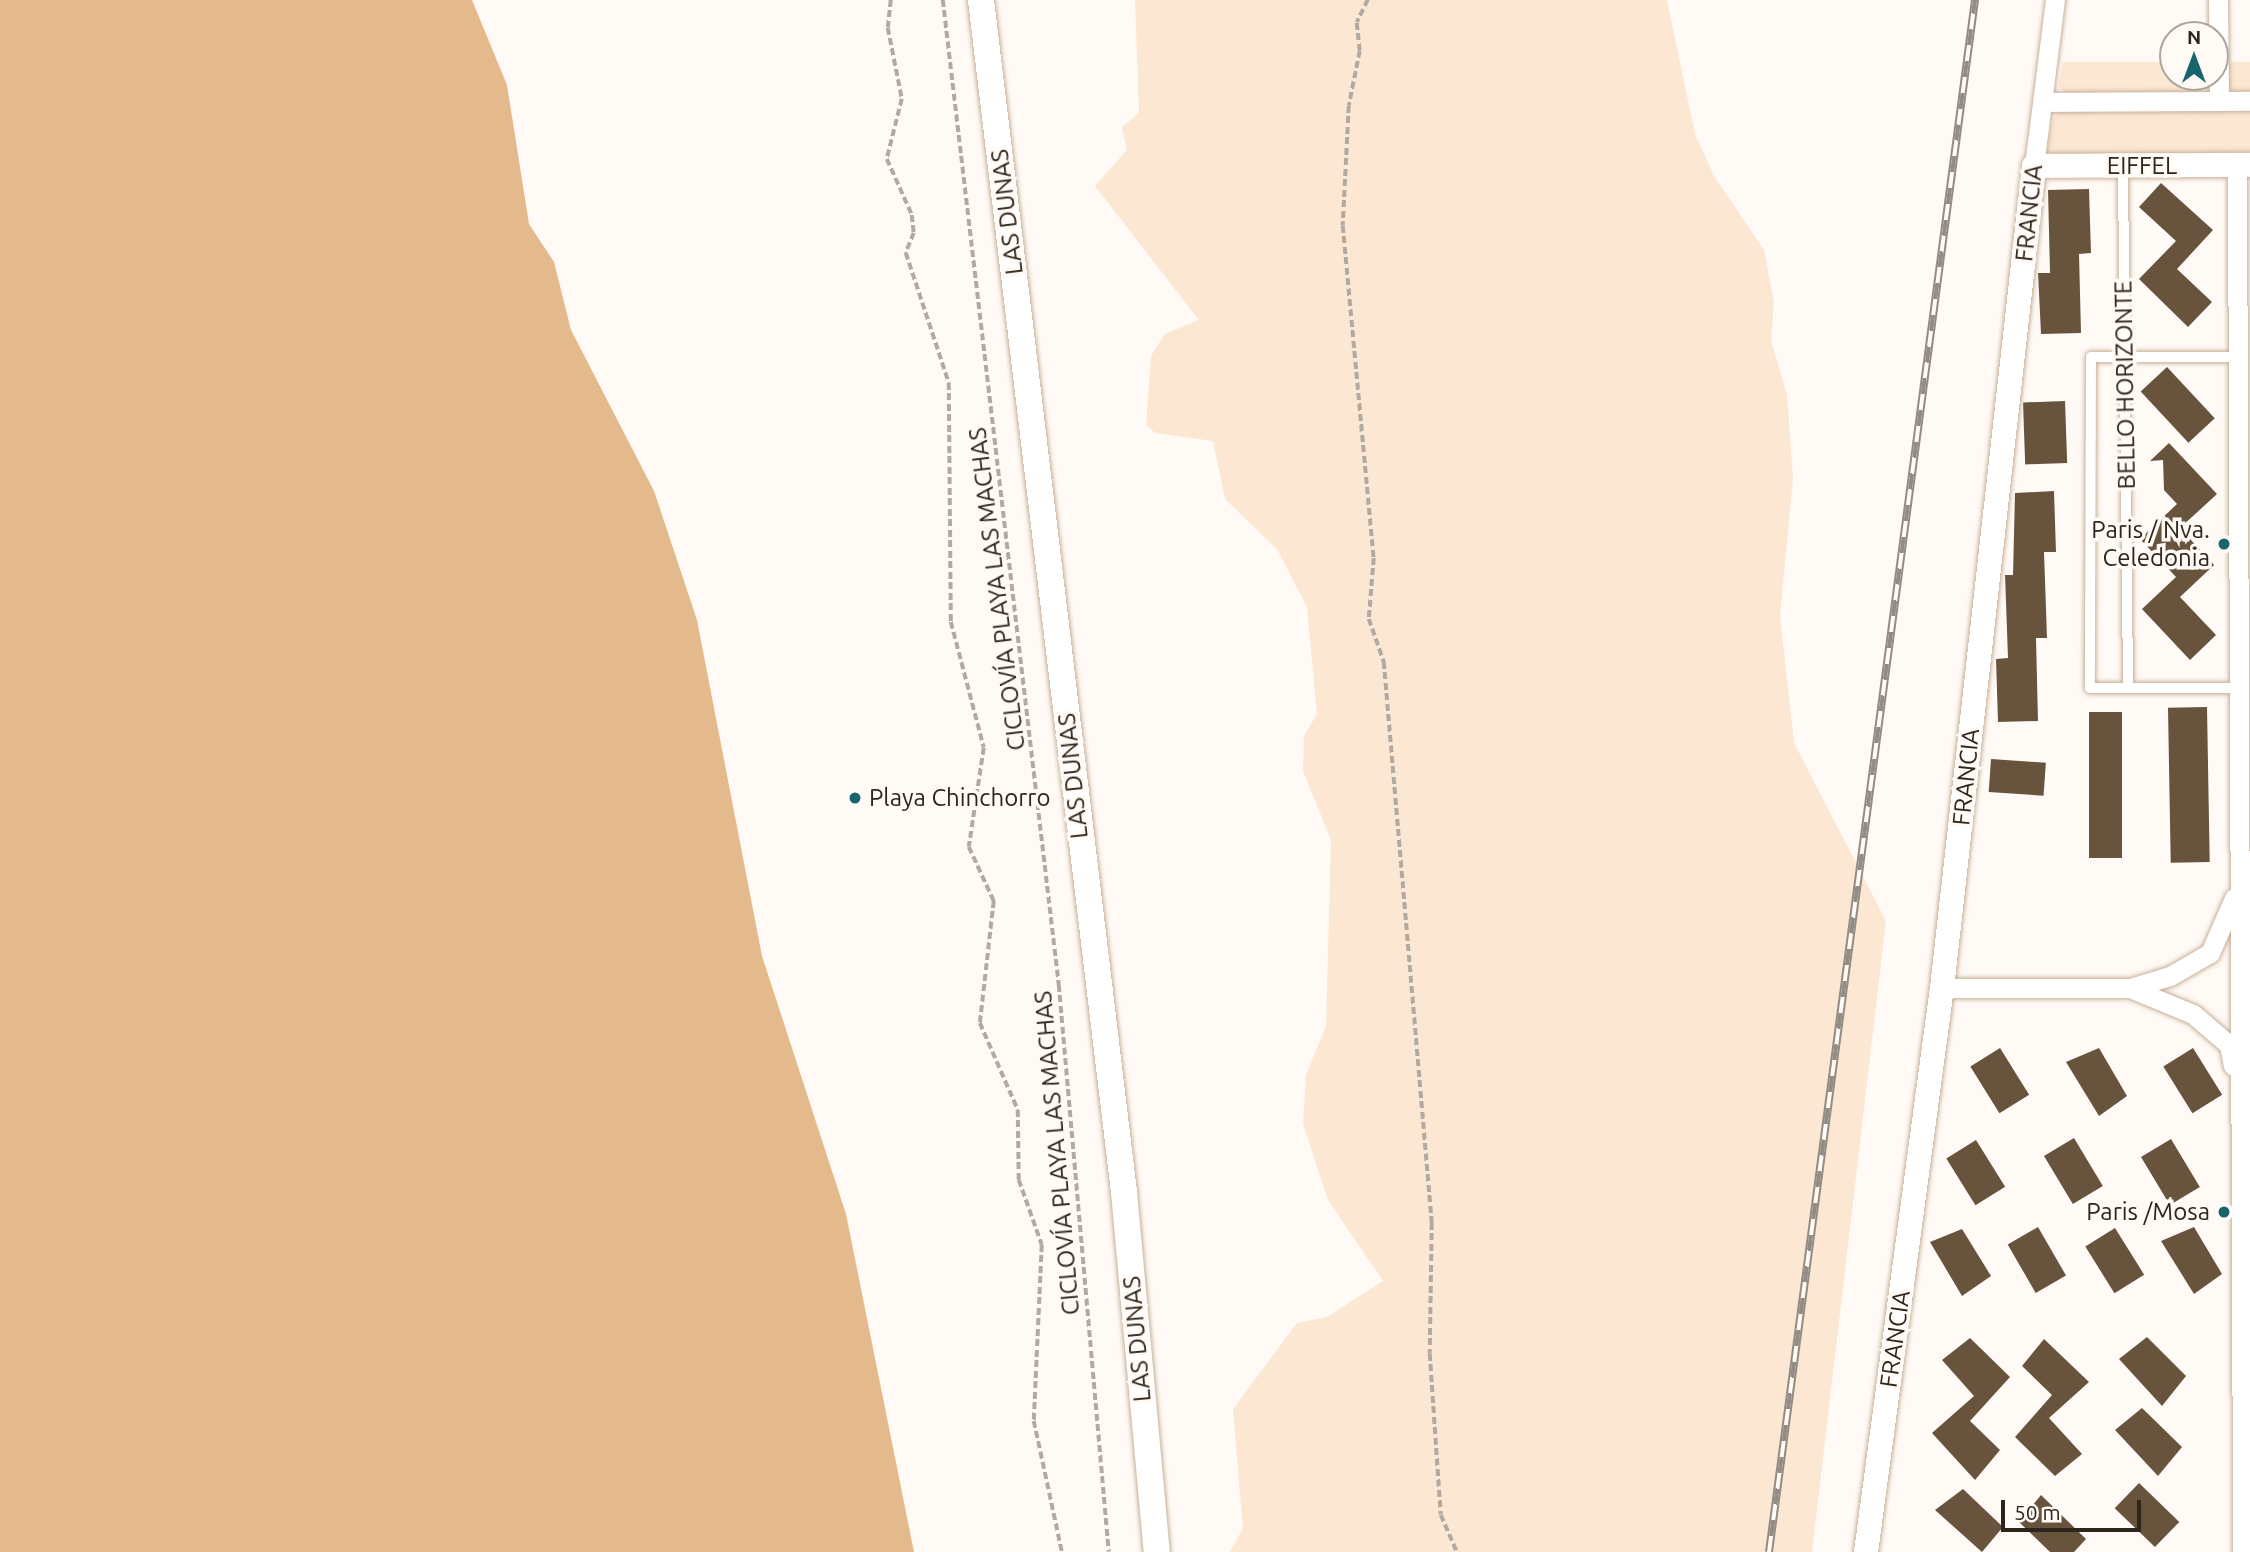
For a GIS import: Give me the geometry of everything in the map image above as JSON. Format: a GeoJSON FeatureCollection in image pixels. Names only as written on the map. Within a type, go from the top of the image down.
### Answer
{"type":"FeatureCollection","features":[{"type":"Feature","properties":{"kind":"main road","name":"LAS DUNAS"},"geometry":{"type":"LineString","coordinates":[[981,0],[1124,1192],[1157,1552]]}},
{"type":"Feature","properties":{"kind":"street","name":"FRANCIA"},"geometry":{"type":"LineString","coordinates":[[1866,1552],[1942,988],[2055,0]]}},
{"type":"Feature","properties":{"kind":"street"},"geometry":{"type":"LineString","coordinates":[[2218,0],[2219,101]]}},
{"type":"Feature","properties":{"kind":"street"},"geometry":{"type":"LineString","coordinates":[[2042,102],[2250,101]]}},
{"type":"Feature","properties":{"kind":"street"},"geometry":{"type":"LineString","coordinates":[[2242,1552],[2246,1408],[2246,1197],[2241,1108],[2245,1007],[2240,859],[2245,688],[2238,357],[2244,269],[2244,165]]}},
{"type":"Feature","properties":{"kind":"street","name":"EIFFEL"},"geometry":{"type":"LineString","coordinates":[[2034,166],[2244,165]]}},
{"type":"Feature","properties":{"kind":"street"},"geometry":{"type":"LineString","coordinates":[[1942,988],[2130,988],[2170,976],[2210,953],[2231,916],[2240,859]]}},
{"type":"Feature","properties":{"kind":"street"},"geometry":{"type":"LineString","coordinates":[[2130,988],[2193,1014],[2229,1045],[2241,1108]]}},
{"type":"Feature","properties":{"kind":"lane","name":"BELLO HORIZONTE"},"geometry":{"type":"LineString","coordinates":[[2123,166],[2128,688]]}},
{"type":"Feature","properties":{"kind":"lane"},"geometry":{"type":"LineString","coordinates":[[2238,357],[2091,357],[2090,688],[2245,688]]}},
{"type":"Feature","properties":{"kind":"path"},"geometry":{"type":"LineString","coordinates":[[891,0],[888,28],[902,99],[887,159],[912,215],[914,233],[906,253],[949,383],[951,622],[984,748],[969,847],[994,901],[980,1023],[1018,1110],[1019,1180],[1042,1245],[1034,1421],[1062,1552]]}},
{"type":"Feature","properties":{"kind":"path","name":"CICLOVÍA PLAYA LAS MACHAS"},"geometry":{"type":"LineString","coordinates":[[943,0],[1056,958],[1109,1552]]}},
{"type":"Feature","properties":{"kind":"path"},"geometry":{"type":"LineString","coordinates":[[1367,0],[1357,23],[1360,51],[1345,156],[1343,238],[1374,558],[1369,619],[1384,662],[1432,1223],[1430,1354],[1441,1515],[1457,1552]]}},
{"type":"Feature","properties":{"kind":"shaded area"},"geometry":{"type":"Polygon","coordinates":[[[0,0],[472,0],[507,85],[529,224],[554,262],[571,330],[654,491],[697,620],[762,956],[846,1214],[914,1552],[0,1552],[0,0]]]}},
{"type":"Feature","properties":{"kind":"shaded area"},"geometry":{"type":"Polygon","coordinates":[[[1135,0],[1667,0],[1695,134],[1714,176],[1764,250],[1774,303],[1771,340],[1787,395],[1793,479],[1780,615],[1794,743],[1886,921],[1812,1552],[1230,1552],[1243,1528],[1233,1409],[1297,1323],[1327,1317],[1383,1281],[1328,1200],[1303,1124],[1306,1075],[1326,1026],[1331,840],[1303,771],[1304,736],[1317,714],[1307,607],[1277,549],[1225,499],[1213,441],[1155,433],[1146,425],[1151,356],[1165,334],[1199,320],[1095,186],[1127,150],[1122,127],[1139,113],[1135,0]]]}},
{"type":"Feature","properties":{"kind":"shaded area"},"geometry":{"type":"Polygon","coordinates":[[[2063,62],[2159,62],[2159,91],[2229,91],[2229,62],[2250,62],[2250,92],[2066,92],[2058,87],[2063,62]]]}},
{"type":"Feature","properties":{"kind":"shaded area"},"geometry":{"type":"Polygon","coordinates":[[[2062,109],[2250,109],[2250,159],[2054,160],[2047,149],[2053,118],[2062,109]]]}},
{"type":"Feature","properties":{"kind":"building"},"geometry":{"type":"Polygon","coordinates":[[[2161,183],[2213,230],[2177,269],[2212,302],[2188,327],[2139,279],[2176,241],[2139,207],[2161,183]]]}},
{"type":"Feature","properties":{"kind":"building"},"geometry":{"type":"Polygon","coordinates":[[[2089,189],[2091,253],[2079,254],[2081,333],[2041,334],[2038,273],[2050,273],[2048,190],[2089,189]]]}},
{"type":"Feature","properties":{"kind":"building"},"geometry":{"type":"Polygon","coordinates":[[[2167,367],[2215,418],[2188,443],[2141,392],[2167,367]]]}},
{"type":"Feature","properties":{"kind":"building"},"geometry":{"type":"Polygon","coordinates":[[[2065,401],[2067,463],[2025,464],[2023,402],[2065,401]]]}},
{"type":"Feature","properties":{"kind":"building"},"geometry":{"type":"Polygon","coordinates":[[[2169,443],[2217,494],[2180,528],[2214,565],[2180,597],[2216,635],[2190,660],[2142,609],[2176,577],[2140,539],[2177,504],[2164,490],[2163,460],[2150,461],[2169,443]]]}},
{"type":"Feature","properties":{"kind":"building"},"geometry":{"type":"Polygon","coordinates":[[[2054,491],[2056,552],[2044,552],[2047,638],[2036,638],[2038,721],[1998,722],[1996,659],[2008,658],[2005,575],[2013,575],[2015,493],[2054,491]]]}},
{"type":"Feature","properties":{"kind":"building"},"geometry":{"type":"Polygon","coordinates":[[[2207,707],[2210,862],[2171,863],[2168,708],[2207,707]]]}},
{"type":"Feature","properties":{"kind":"building"},"geometry":{"type":"Polygon","coordinates":[[[2089,712],[2122,712],[2122,858],[2089,858],[2089,712]]]}},
{"type":"Feature","properties":{"kind":"building"},"geometry":{"type":"Polygon","coordinates":[[[1991,759],[2046,763],[2044,796],[1989,792],[1991,759]]]}},
{"type":"Feature","properties":{"kind":"building"},"geometry":{"type":"Polygon","coordinates":[[[2000,1048],[2029,1095],[1999,1113],[1970,1067],[2000,1048]]]}},
{"type":"Feature","properties":{"kind":"building"},"geometry":{"type":"Polygon","coordinates":[[[2099,1048],[2127,1096],[2099,1116],[2066,1062],[2099,1048]]]}},
{"type":"Feature","properties":{"kind":"building"},"geometry":{"type":"Polygon","coordinates":[[[2193,1048],[2222,1095],[2192,1113],[2163,1067],[2193,1048]]]}},
{"type":"Feature","properties":{"kind":"building"},"geometry":{"type":"Polygon","coordinates":[[[2074,1138],[2103,1186],[2073,1204],[2044,1156],[2074,1138]]]}},
{"type":"Feature","properties":{"kind":"building"},"geometry":{"type":"Polygon","coordinates":[[[2171,1139],[2200,1187],[2170,1205],[2141,1157],[2171,1139]]]}},
{"type":"Feature","properties":{"kind":"building"},"geometry":{"type":"Polygon","coordinates":[[[1976,1140],[2005,1187],[1975,1205],[1946,1159],[1976,1140]]]}},
{"type":"Feature","properties":{"kind":"building"},"geometry":{"type":"Polygon","coordinates":[[[2038,1227],[2066,1275],[2036,1293],[2008,1244],[2038,1227]]]}},
{"type":"Feature","properties":{"kind":"building"},"geometry":{"type":"Polygon","coordinates":[[[2194,1227],[2222,1274],[2194,1294],[2161,1241],[2194,1227]]]}},
{"type":"Feature","properties":{"kind":"building"},"geometry":{"type":"Polygon","coordinates":[[[2115,1228],[2144,1275],[2114,1293],[2085,1247],[2115,1228]]]}},
{"type":"Feature","properties":{"kind":"building"},"geometry":{"type":"Polygon","coordinates":[[[1962,1229],[1991,1276],[1962,1296],[1930,1242],[1962,1229]]]}},
{"type":"Feature","properties":{"kind":"building"},"geometry":{"type":"Polygon","coordinates":[[[2147,1337],[2186,1376],[2162,1406],[2119,1359],[2147,1337]]]}},
{"type":"Feature","properties":{"kind":"building"},"geometry":{"type":"Polygon","coordinates":[[[1970,1338],[2010,1377],[1970,1421],[2000,1450],[1975,1480],[1932,1433],[1974,1396],[1942,1360],[1970,1338]]]}},
{"type":"Feature","properties":{"kind":"building"},"geometry":{"type":"Polygon","coordinates":[[[2044,1339],[2089,1382],[2049,1418],[2082,1454],[2055,1476],[2015,1437],[2052,1395],[2022,1366],[2044,1339]]]}},
{"type":"Feature","properties":{"kind":"building"},"geometry":{"type":"Polygon","coordinates":[[[2142,1408],[2182,1447],[2158,1476],[2115,1430],[2142,1408]]]}},
{"type":"Feature","properties":{"kind":"building"},"geometry":{"type":"Polygon","coordinates":[[[2139,1483],[2179,1522],[2155,1547],[2115,1508],[2139,1483]]]}},
{"type":"Feature","properties":{"kind":"building"},"geometry":{"type":"Polygon","coordinates":[[[1963,1489],[2003,1527],[1982,1552],[1935,1510],[1963,1489]]]}},
{"type":"Feature","properties":{"kind":"building"},"geometry":{"type":"Polygon","coordinates":[[[2041,1495],[2086,1539],[2074,1552],[2050,1552],[2019,1522],[2041,1495]]]}},
{"type":"Feature","properties":{"kind":"railway"},"geometry":{"type":"LineString","coordinates":[[1769,1552],[1975,0]]}},
{"type":"Feature","properties":{"kind":"place","name":"Paris / Nva. Celedonia"},"geometry":{"type":"Point","coordinates":[2224,544]}},
{"type":"Feature","properties":{"kind":"place","name":"Playa Chinchorro"},"geometry":{"type":"Point","coordinates":[855,798]}},
{"type":"Feature","properties":{"kind":"place","name":"Paris /Mosa"},"geometry":{"type":"Point","coordinates":[2224,1212]}}]}
